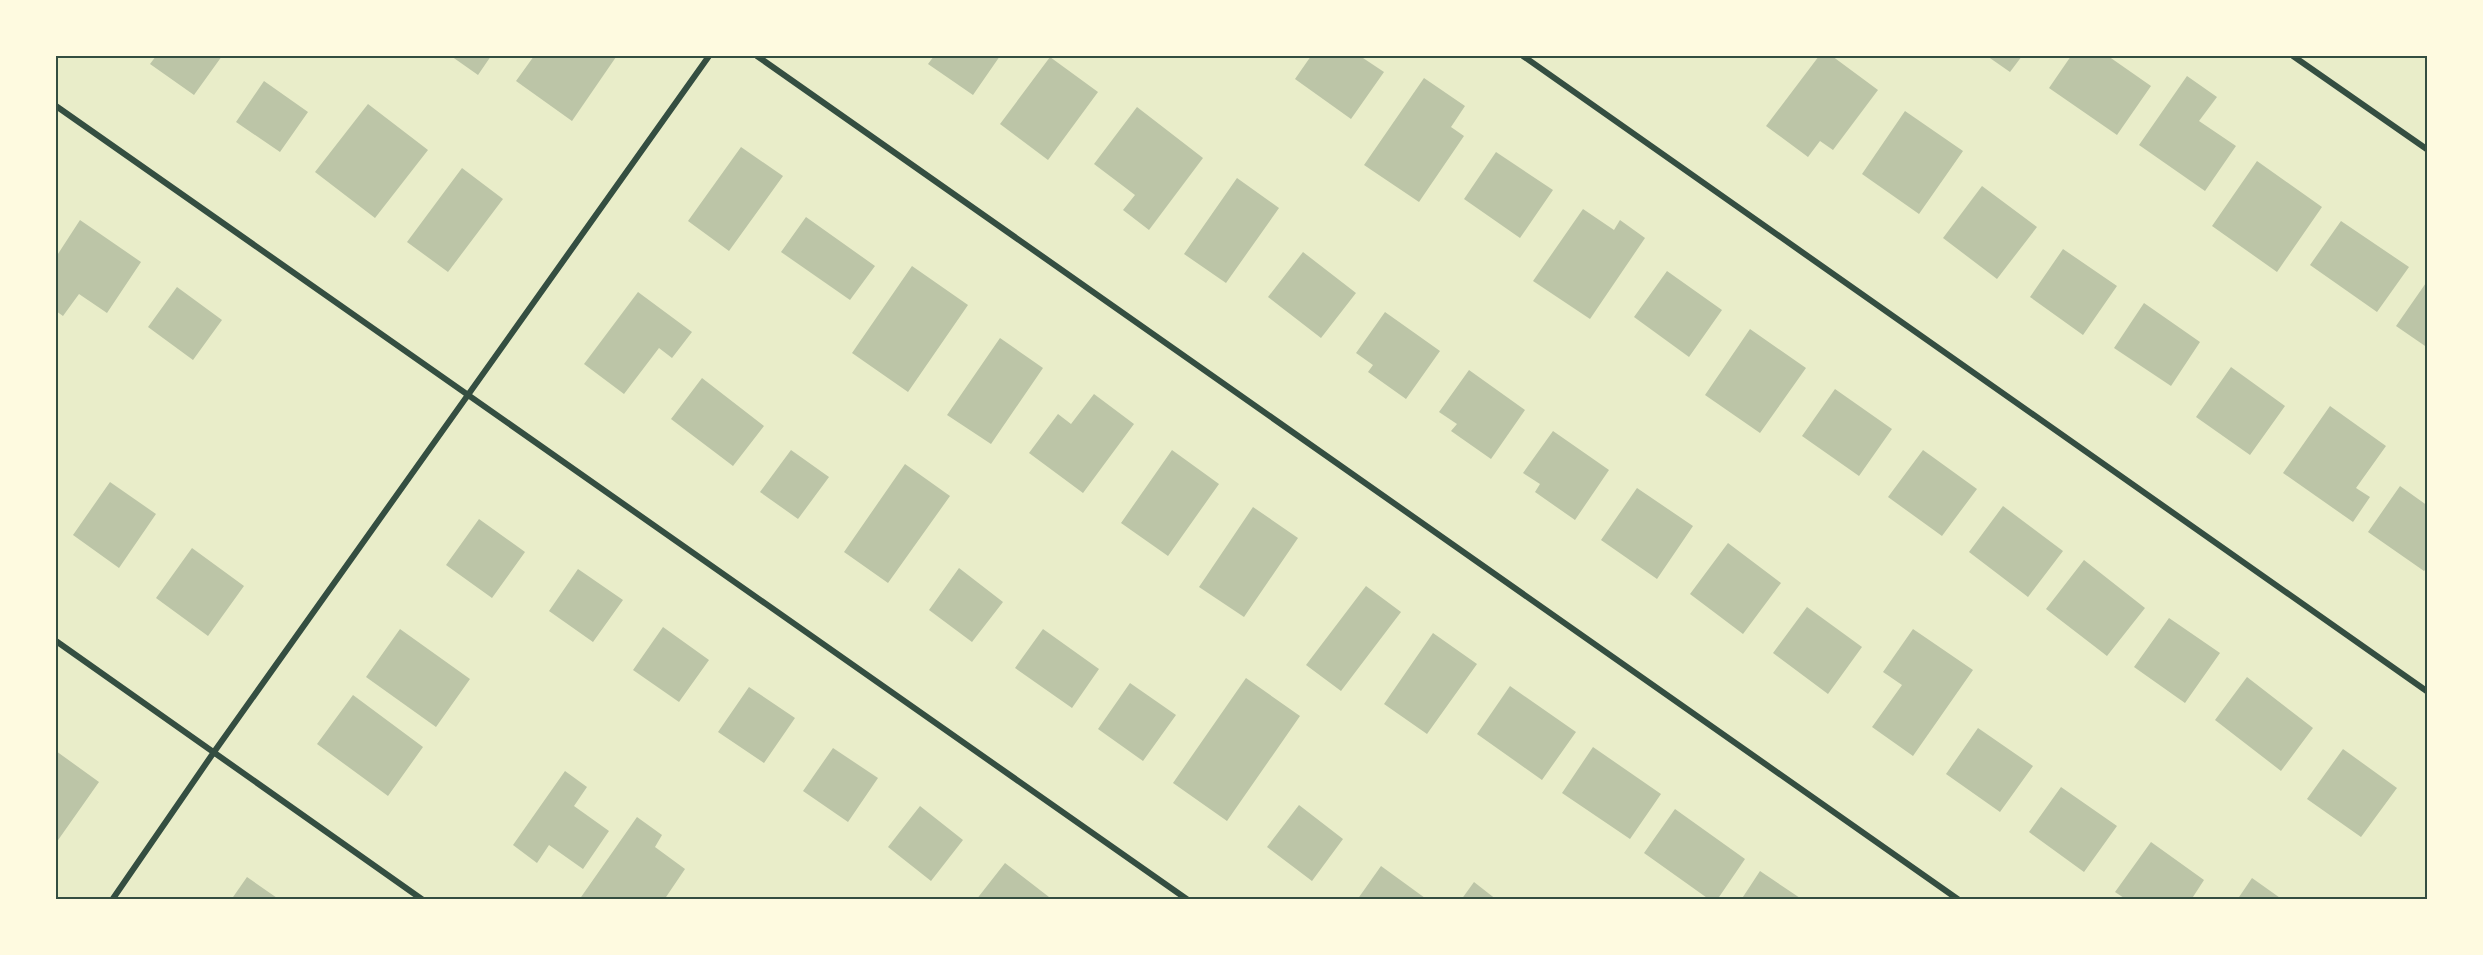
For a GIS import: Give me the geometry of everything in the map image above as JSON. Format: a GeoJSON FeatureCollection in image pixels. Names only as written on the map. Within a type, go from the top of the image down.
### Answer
{"type":"FeatureCollection","features":[{"type":"Feature","properties":{"kind":"street"},"geometry":{"type":"LineString","coordinates":[[112,900],[214,752],[709,56]]}},
{"type":"Feature","properties":{"kind":"street"},"geometry":{"type":"LineString","coordinates":[[757,56],[1959,900]]}},
{"type":"Feature","properties":{"kind":"street"},"geometry":{"type":"LineString","coordinates":[[1523,56],[2427,692]]}},
{"type":"Feature","properties":{"kind":"street"},"geometry":{"type":"LineString","coordinates":[[2293,56],[2427,150]]}},
{"type":"Feature","properties":{"kind":"street"},"geometry":{"type":"LineString","coordinates":[[56,106],[1188,900]]}},
{"type":"Feature","properties":{"kind":"street"},"geometry":{"type":"LineString","coordinates":[[56,641],[423,900]]}},
{"type":"Feature","properties":{"kind":"building"},"geometry":{"type":"Polygon","coordinates":[[[156,56],[222,56],[194,95],[150,64],[156,56]]]}},
{"type":"Feature","properties":{"kind":"building"},"geometry":{"type":"Polygon","coordinates":[[[451,56],[491,56],[478,75],[451,56]]]}},
{"type":"Feature","properties":{"kind":"building"},"geometry":{"type":"Polygon","coordinates":[[[534,56],[616,57],[572,121],[516,81],[534,56]]]}},
{"type":"Feature","properties":{"kind":"building"},"geometry":{"type":"Polygon","coordinates":[[[934,56],[1000,56],[973,95],[928,64],[934,56]]]}},
{"type":"Feature","properties":{"kind":"building"},"geometry":{"type":"Polygon","coordinates":[[[1311,56],[1360,56],[1384,72],[1351,119],[1295,79],[1311,56]]]}},
{"type":"Feature","properties":{"kind":"building"},"geometry":{"type":"Polygon","coordinates":[[[1819,56],[1832,56],[1878,90],[1833,150],[1820,141],[1808,157],[1766,126],[1819,56]]]}},
{"type":"Feature","properties":{"kind":"building"},"geometry":{"type":"Polygon","coordinates":[[[1987,56],[2022,56],[2010,72],[1987,56]]]}},
{"type":"Feature","properties":{"kind":"building"},"geometry":{"type":"Polygon","coordinates":[[[2071,56],[2108,56],[2151,86],[2117,135],[2049,88],[2071,56]]]}},
{"type":"Feature","properties":{"kind":"building"},"geometry":{"type":"Polygon","coordinates":[[[1050,57],[1098,92],[1048,160],[1000,124],[1050,57]]]}},
{"type":"Feature","properties":{"kind":"building"},"geometry":{"type":"Polygon","coordinates":[[[2187,76],[2217,97],[2199,121],[2236,146],[2205,191],[2139,145],[2187,76]]]}},
{"type":"Feature","properties":{"kind":"building"},"geometry":{"type":"Polygon","coordinates":[[[1424,78],[1465,106],[1451,127],[1464,136],[1419,202],[1364,165],[1424,78]]]}},
{"type":"Feature","properties":{"kind":"building"},"geometry":{"type":"Polygon","coordinates":[[[264,81],[308,112],[280,152],[236,122],[264,81]]]}},
{"type":"Feature","properties":{"kind":"building"},"geometry":{"type":"Polygon","coordinates":[[[368,104],[428,150],[375,218],[315,172],[368,104]]]}},
{"type":"Feature","properties":{"kind":"building"},"geometry":{"type":"Polygon","coordinates":[[[1137,107],[1203,158],[1149,230],[1123,210],[1135,195],[1094,164],[1137,107]]]}},
{"type":"Feature","properties":{"kind":"building"},"geometry":{"type":"Polygon","coordinates":[[[1905,111],[1963,151],[1919,214],[1862,174],[1905,111]]]}},
{"type":"Feature","properties":{"kind":"building"},"geometry":{"type":"Polygon","coordinates":[[[741,147],[783,176],[729,251],[688,221],[741,147]]]}},
{"type":"Feature","properties":{"kind":"building"},"geometry":{"type":"Polygon","coordinates":[[[1496,152],[1553,190],[1520,238],[1464,199],[1496,152]]]}},
{"type":"Feature","properties":{"kind":"building"},"geometry":{"type":"Polygon","coordinates":[[[2257,161],[2322,207],[2277,272],[2212,226],[2257,161]]]}},
{"type":"Feature","properties":{"kind":"building"},"geometry":{"type":"Polygon","coordinates":[[[462,168],[503,199],[448,272],[407,242],[462,168]]]}},
{"type":"Feature","properties":{"kind":"building"},"geometry":{"type":"Polygon","coordinates":[[[1237,178],[1279,208],[1226,283],[1184,254],[1237,178]]]}},
{"type":"Feature","properties":{"kind":"building"},"geometry":{"type":"Polygon","coordinates":[[[1982,186],[2037,227],[1997,279],[1943,238],[1982,186]]]}},
{"type":"Feature","properties":{"kind":"building"},"geometry":{"type":"Polygon","coordinates":[[[1583,209],[1614,230],[1620,220],[1645,238],[1590,319],[1533,281],[1583,209]]]}},
{"type":"Feature","properties":{"kind":"building"},"geometry":{"type":"Polygon","coordinates":[[[806,217],[875,266],[850,300],[781,252],[806,217]]]}},
{"type":"Feature","properties":{"kind":"building"},"geometry":{"type":"Polygon","coordinates":[[[80,220],[141,262],[107,313],[79,294],[63,316],[56,311],[56,257],[80,220]]]}},
{"type":"Feature","properties":{"kind":"building"},"geometry":{"type":"Polygon","coordinates":[[[2341,221],[2409,267],[2377,312],[2310,265],[2341,221]]]}},
{"type":"Feature","properties":{"kind":"building"},"geometry":{"type":"Polygon","coordinates":[[[2063,249],[2117,286],[2083,335],[2030,297],[2063,249]]]}},
{"type":"Feature","properties":{"kind":"building"},"geometry":{"type":"Polygon","coordinates":[[[1303,252],[1356,293],[1321,338],[1268,297],[1303,252]]]}},
{"type":"Feature","properties":{"kind":"building"},"geometry":{"type":"Polygon","coordinates":[[[912,266],[968,305],[908,392],[852,353],[912,266]]]}},
{"type":"Feature","properties":{"kind":"building"},"geometry":{"type":"Polygon","coordinates":[[[1667,271],[1722,310],[1689,357],[1634,317],[1667,271]]]}},
{"type":"Feature","properties":{"kind":"building"},"geometry":{"type":"Polygon","coordinates":[[[2428,280],[2428,348],[2396,326],[2428,280]]]}},
{"type":"Feature","properties":{"kind":"building"},"geometry":{"type":"Polygon","coordinates":[[[177,287],[222,320],[193,360],[148,327],[177,287]]]}},
{"type":"Feature","properties":{"kind":"building"},"geometry":{"type":"Polygon","coordinates":[[[638,292],[692,332],[672,358],[659,348],[624,394],[584,364],[638,292]]]}},
{"type":"Feature","properties":{"kind":"building"},"geometry":{"type":"Polygon","coordinates":[[[2144,303],[2200,342],[2171,386],[2114,348],[2144,303]]]}},
{"type":"Feature","properties":{"kind":"building"},"geometry":{"type":"Polygon","coordinates":[[[1385,312],[1440,351],[1406,399],[1368,372],[1373,365],[1356,353],[1385,312]]]}},
{"type":"Feature","properties":{"kind":"building"},"geometry":{"type":"Polygon","coordinates":[[[1750,329],[1806,368],[1760,433],[1705,395],[1750,329]]]}},
{"type":"Feature","properties":{"kind":"building"},"geometry":{"type":"Polygon","coordinates":[[[1000,338],[1043,368],[991,444],[947,415],[1000,338]]]}},
{"type":"Feature","properties":{"kind":"building"},"geometry":{"type":"Polygon","coordinates":[[[2231,367],[2285,406],[2250,455],[2196,417],[2231,367]]]}},
{"type":"Feature","properties":{"kind":"building"},"geometry":{"type":"Polygon","coordinates":[[[1469,370],[1525,410],[1491,459],[1451,431],[1457,424],[1439,412],[1469,370]]]}},
{"type":"Feature","properties":{"kind":"building"},"geometry":{"type":"Polygon","coordinates":[[[702,378],[764,426],[733,466],[671,419],[702,378]]]}},
{"type":"Feature","properties":{"kind":"building"},"geometry":{"type":"Polygon","coordinates":[[[1835,389],[1892,429],[1859,476],[1802,436],[1835,389]]]}},
{"type":"Feature","properties":{"kind":"building"},"geometry":{"type":"Polygon","coordinates":[[[1094,394],[1134,424],[1083,493],[1029,453],[1058,414],[1071,424],[1094,394]]]}},
{"type":"Feature","properties":{"kind":"building"},"geometry":{"type":"Polygon","coordinates":[[[2330,406],[2386,446],[2356,488],[2370,497],[2353,522],[2283,473],[2330,406]]]}},
{"type":"Feature","properties":{"kind":"building"},"geometry":{"type":"Polygon","coordinates":[[[1553,431],[1609,470],[1575,520],[1535,492],[1540,484],[1523,473],[1553,431]]]}},
{"type":"Feature","properties":{"kind":"building"},"geometry":{"type":"Polygon","coordinates":[[[791,450],[829,477],[798,519],[760,492],[791,450]]]}},
{"type":"Feature","properties":{"kind":"building"},"geometry":{"type":"Polygon","coordinates":[[[1172,450],[1219,484],[1168,556],[1121,523],[1172,450]]]}},
{"type":"Feature","properties":{"kind":"building"},"geometry":{"type":"Polygon","coordinates":[[[1923,450],[1977,489],[1942,536],[1888,497],[1923,450]]]}},
{"type":"Feature","properties":{"kind":"building"},"geometry":{"type":"Polygon","coordinates":[[[905,464],[950,496],[888,583],[844,552],[905,464]]]}},
{"type":"Feature","properties":{"kind":"building"},"geometry":{"type":"Polygon","coordinates":[[[110,482],[156,514],[119,568],[73,535],[110,482]]]}},
{"type":"Feature","properties":{"kind":"building"},"geometry":{"type":"Polygon","coordinates":[[[2400,486],[2428,506],[2428,567],[2424,571],[2368,532],[2400,486]]]}},
{"type":"Feature","properties":{"kind":"building"},"geometry":{"type":"Polygon","coordinates":[[[1637,488],[1693,526],[1657,579],[1601,540],[1637,488]]]}},
{"type":"Feature","properties":{"kind":"building"},"geometry":{"type":"Polygon","coordinates":[[[2003,506],[2063,551],[2028,597],[1969,552],[2003,506]]]}},
{"type":"Feature","properties":{"kind":"building"},"geometry":{"type":"Polygon","coordinates":[[[1253,507],[1298,538],[1244,617],[1199,587],[1253,507]]]}},
{"type":"Feature","properties":{"kind":"building"},"geometry":{"type":"Polygon","coordinates":[[[479,519],[525,552],[492,598],[446,565],[479,519]]]}},
{"type":"Feature","properties":{"kind":"building"},"geometry":{"type":"Polygon","coordinates":[[[1728,543],[1781,583],[1743,634],[1690,594],[1728,543]]]}},
{"type":"Feature","properties":{"kind":"building"},"geometry":{"type":"Polygon","coordinates":[[[192,548],[244,586],[208,636],[156,598],[192,548]]]}},
{"type":"Feature","properties":{"kind":"building"},"geometry":{"type":"Polygon","coordinates":[[[2084,560],[2145,608],[2107,656],[2046,609],[2084,560]]]}},
{"type":"Feature","properties":{"kind":"building"},"geometry":{"type":"Polygon","coordinates":[[[959,568],[1003,602],[972,642],[929,610],[959,568]]]}},
{"type":"Feature","properties":{"kind":"building"},"geometry":{"type":"Polygon","coordinates":[[[578,569],[623,600],[593,642],[549,611],[578,569]]]}},
{"type":"Feature","properties":{"kind":"building"},"geometry":{"type":"Polygon","coordinates":[[[1366,586],[1401,612],[1341,691],[1306,665],[1366,586]]]}},
{"type":"Feature","properties":{"kind":"building"},"geometry":{"type":"Polygon","coordinates":[[[1807,607],[1862,647],[1828,694],[1773,653],[1807,607]]]}},
{"type":"Feature","properties":{"kind":"building"},"geometry":{"type":"Polygon","coordinates":[[[2169,618],[2220,653],[2185,703],[2134,667],[2169,618]]]}},
{"type":"Feature","properties":{"kind":"building"},"geometry":{"type":"Polygon","coordinates":[[[663,627],[709,660],[679,702],[633,670],[663,627]]]}},
{"type":"Feature","properties":{"kind":"building"},"geometry":{"type":"Polygon","coordinates":[[[400,629],[470,679],[436,727],[366,677],[400,629]]]}},
{"type":"Feature","properties":{"kind":"building"},"geometry":{"type":"Polygon","coordinates":[[[1043,629],[1099,669],[1072,708],[1015,668],[1043,629]]]}},
{"type":"Feature","properties":{"kind":"building"},"geometry":{"type":"Polygon","coordinates":[[[1913,629],[1973,670],[1913,756],[1872,727],[1902,685],[1883,672],[1913,629]]]}},
{"type":"Feature","properties":{"kind":"building"},"geometry":{"type":"Polygon","coordinates":[[[1433,633],[1477,664],[1427,734],[1384,704],[1433,633]]]}},
{"type":"Feature","properties":{"kind":"building"},"geometry":{"type":"Polygon","coordinates":[[[2247,677],[2313,728],[2281,771],[2215,720],[2247,677]]]}},
{"type":"Feature","properties":{"kind":"building"},"geometry":{"type":"Polygon","coordinates":[[[1246,678],[1300,716],[1227,821],[1173,783],[1246,678]]]}},
{"type":"Feature","properties":{"kind":"building"},"geometry":{"type":"Polygon","coordinates":[[[1130,683],[1176,715],[1143,761],[1098,729],[1130,683]]]}},
{"type":"Feature","properties":{"kind":"building"},"geometry":{"type":"Polygon","coordinates":[[[1510,686],[1576,732],[1542,780],[1477,734],[1510,686]]]}},
{"type":"Feature","properties":{"kind":"building"},"geometry":{"type":"Polygon","coordinates":[[[749,687],[795,718],[764,763],[718,732],[749,687]]]}},
{"type":"Feature","properties":{"kind":"building"},"geometry":{"type":"Polygon","coordinates":[[[353,695],[423,747],[388,796],[317,744],[353,695]]]}},
{"type":"Feature","properties":{"kind":"building"},"geometry":{"type":"Polygon","coordinates":[[[1978,728],[2033,766],[2000,812],[1946,774],[1978,728]]]}},
{"type":"Feature","properties":{"kind":"building"},"geometry":{"type":"Polygon","coordinates":[[[1593,747],[1661,794],[1630,839],[1562,793],[1593,747]]]}},
{"type":"Feature","properties":{"kind":"building"},"geometry":{"type":"Polygon","coordinates":[[[833,748],[878,778],[848,822],[803,791],[833,748]]]}},
{"type":"Feature","properties":{"kind":"building"},"geometry":{"type":"Polygon","coordinates":[[[2343,749],[2397,788],[2361,837],[2307,799],[2343,749]]]}},
{"type":"Feature","properties":{"kind":"building"},"geometry":{"type":"Polygon","coordinates":[[[56,751],[99,782],[56,843],[56,751]]]}},
{"type":"Feature","properties":{"kind":"building"},"geometry":{"type":"Polygon","coordinates":[[[565,771],[587,787],[574,806],[609,831],[583,869],[549,845],[537,863],[513,845],[565,771]]]}},
{"type":"Feature","properties":{"kind":"building"},"geometry":{"type":"Polygon","coordinates":[[[2061,787],[2117,826],[2084,872],[2029,832],[2061,787]]]}},
{"type":"Feature","properties":{"kind":"building"},"geometry":{"type":"Polygon","coordinates":[[[1299,805],[1343,839],[1312,881],[1267,847],[1299,805]]]}},
{"type":"Feature","properties":{"kind":"building"},"geometry":{"type":"Polygon","coordinates":[[[920,806],[963,840],[931,881],[888,847],[920,806]]]}},
{"type":"Feature","properties":{"kind":"building"},"geometry":{"type":"Polygon","coordinates":[[[1675,809],[1745,859],[1717,900],[1710,900],[1644,853],[1675,809]]]}},
{"type":"Feature","properties":{"kind":"building"},"geometry":{"type":"Polygon","coordinates":[[[637,817],[662,835],[655,847],[685,869],[664,900],[579,900],[637,817]]]}},
{"type":"Feature","properties":{"kind":"building"},"geometry":{"type":"Polygon","coordinates":[[[2151,842],[2204,880],[2191,900],[2127,900],[2115,892],[2151,842]]]}},
{"type":"Feature","properties":{"kind":"building"},"geometry":{"type":"Polygon","coordinates":[[[1005,863],[1049,897],[1047,900],[976,900],[1005,863]]]}},
{"type":"Feature","properties":{"kind":"building"},"geometry":{"type":"Polygon","coordinates":[[[1381,866],[1425,898],[1424,900],[1357,900],[1381,866]]]}},
{"type":"Feature","properties":{"kind":"building"},"geometry":{"type":"Polygon","coordinates":[[[1760,871],[1803,900],[1741,900],[1760,871]]]}},
{"type":"Feature","properties":{"kind":"building"},"geometry":{"type":"Polygon","coordinates":[[[247,877],[280,900],[231,900],[247,877]]]}},
{"type":"Feature","properties":{"kind":"building"},"geometry":{"type":"Polygon","coordinates":[[[2252,878],[2283,900],[2237,900],[2252,878]]]}},
{"type":"Feature","properties":{"kind":"building"},"geometry":{"type":"Polygon","coordinates":[[[1474,882],[1497,900],[1461,900],[1474,882]]]}}]}
